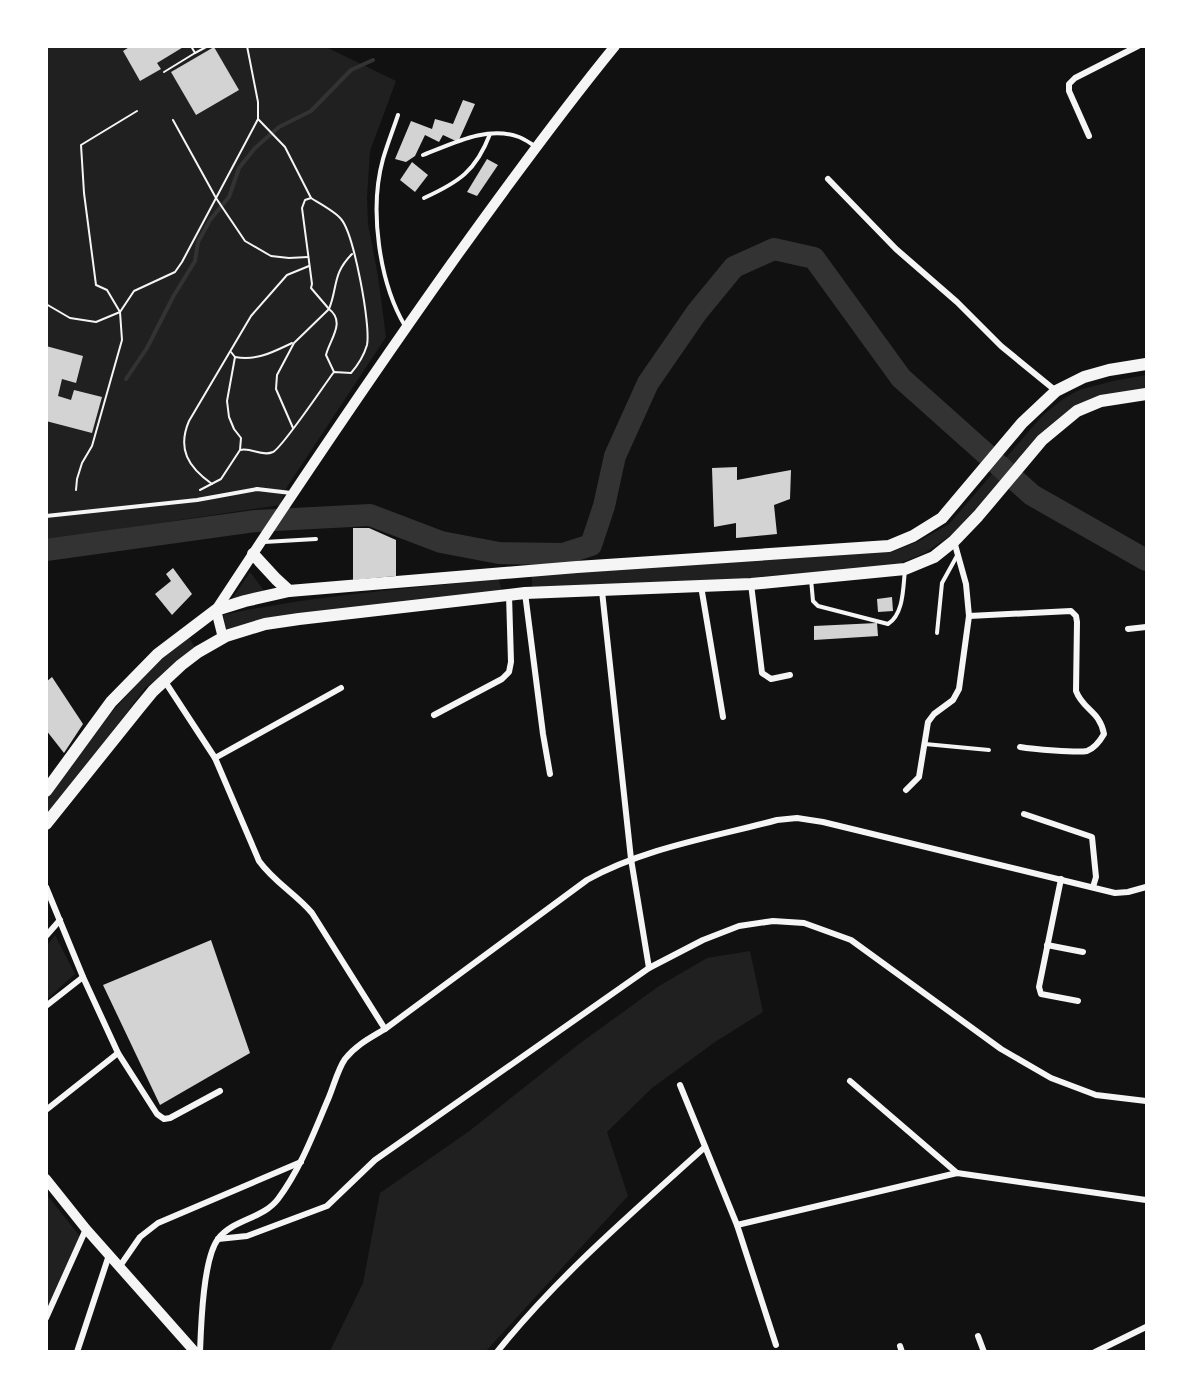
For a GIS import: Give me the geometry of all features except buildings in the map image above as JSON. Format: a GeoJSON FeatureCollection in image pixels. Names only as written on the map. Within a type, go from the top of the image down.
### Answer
{"type":"FeatureCollection","features":[{"type":"Feature","properties":{"kind":"main road"},"geometry":{"type":"LineString","coordinates":[[46,791],[82,736],[111,702],[158,654],[216,610],[290,495],[406,328],[535,146],[615,46]]}},
{"type":"Feature","properties":{"kind":"main road"},"geometry":{"type":"LineString","coordinates":[[216,610],[289,591],[577,567],[890,546],[913,536],[942,518],[1022,423],[1056,391],[1084,377],[1146,364]]}},
{"type":"Feature","properties":{"kind":"main road"},"geometry":{"type":"LineString","coordinates":[[46,824],[138,708],[164,680],[198,652],[223,638],[265,624],[525,593],[751,584],[905,569],[934,557],[954,541],[1042,440],[1077,411],[1101,401],[1146,394]]}},
{"type":"Feature","properties":{"kind":"main road"},"geometry":{"type":"LineString","coordinates":[[253,554],[289,591]]}},
{"type":"Feature","properties":{"kind":"main road"},"geometry":{"type":"LineString","coordinates":[[216,610],[223,638]]}},
{"type":"Feature","properties":{"kind":"main road"},"geometry":{"type":"LineString","coordinates":[[46,1179],[86,1229],[195,1352]]}},
{"type":"Feature","properties":{"kind":"street"},"geometry":{"type":"LineString","coordinates":[[1089,136],[1069,84],[1075,78],[1138,46]]}},
{"type":"Feature","properties":{"kind":"street"},"geometry":{"type":"LineString","coordinates":[[828,179],[896,249],[957,302],[1001,346],[1056,391]]}},
{"type":"Feature","properties":{"kind":"street"},"geometry":{"type":"LineString","coordinates":[[906,790],[919,777],[928,722],[934,714],[952,700],[959,689],[969,616],[966,584],[954,541]]}},
{"type":"Feature","properties":{"kind":"street"},"geometry":{"type":"LineString","coordinates":[[751,584],[762,673],[771,679],[790,675]]}},
{"type":"Feature","properties":{"kind":"street"},"geometry":{"type":"LineString","coordinates":[[701,586],[723,717]]}},
{"type":"Feature","properties":{"kind":"street"},"geometry":{"type":"LineString","coordinates":[[602,591],[631,859],[649,968]]}},
{"type":"Feature","properties":{"kind":"street"},"geometry":{"type":"LineString","coordinates":[[525,593],[550,774]]}},
{"type":"Feature","properties":{"kind":"street"},"geometry":{"type":"LineString","coordinates":[[434,715],[502,679],[509,672],[511,662],[509,595]]}},
{"type":"Feature","properties":{"kind":"street"},"geometry":{"type":"LineString","coordinates":[[969,616],[1071,611],[1076,616],[1076,691],[1079,699],[1102,722],[1104,734],[1097,745],[1086,751],[1038,750],[1020,747]]}},
{"type":"Feature","properties":{"kind":"street"},"geometry":{"type":"LineString","coordinates":[[1128,629],[1146,627]]}},
{"type":"Feature","properties":{"kind":"street"},"geometry":{"type":"LineString","coordinates":[[164,680],[215,758],[259,861],[269,874],[301,900],[312,913],[385,1029]]}},
{"type":"Feature","properties":{"kind":"street"},"geometry":{"type":"LineString","coordinates":[[215,758],[341,688]]}},
{"type":"Feature","properties":{"kind":"street"},"geometry":{"type":"LineString","coordinates":[[1024,814],[1092,837],[1096,877],[1093,887]]}},
{"type":"Feature","properties":{"kind":"street"},"geometry":{"type":"LineString","coordinates":[[200,1352],[201,1309],[210,1256],[217,1240],[235,1224],[264,1212],[277,1201],[302,1162],[344,1061],[358,1045],[385,1029],[586,880],[631,859],[777,820],[797,818],[833,824],[1115,892],[1128,892],[1146,887]]}},
{"type":"Feature","properties":{"kind":"street"},"geometry":{"type":"LineString","coordinates":[[1061,879],[1039,987],[1041,994],[1078,1001]]}},
{"type":"Feature","properties":{"kind":"street"},"geometry":{"type":"LineString","coordinates":[[46,887],[83,977],[118,1053],[157,1114],[164,1119],[170,1119],[220,1091]]}},
{"type":"Feature","properties":{"kind":"street"},"geometry":{"type":"LineString","coordinates":[[46,936],[60,920]]}},
{"type":"Feature","properties":{"kind":"street"},"geometry":{"type":"LineString","coordinates":[[217,1240],[247,1236],[327,1206],[375,1160],[649,968],[703,940],[739,926],[773,921],[804,923],[851,940],[1001,1049],[1051,1078],[1096,1095],[1146,1101]]}},
{"type":"Feature","properties":{"kind":"street"},"geometry":{"type":"LineString","coordinates":[[1047,945],[1083,952]]}},
{"type":"Feature","properties":{"kind":"street"},"geometry":{"type":"LineString","coordinates":[[46,1006],[83,977]]}},
{"type":"Feature","properties":{"kind":"street"},"geometry":{"type":"LineString","coordinates":[[46,1110],[118,1053]]}},
{"type":"Feature","properties":{"kind":"street"},"geometry":{"type":"LineString","coordinates":[[850,1081],[957,1173]]}},
{"type":"Feature","properties":{"kind":"street"},"geometry":{"type":"LineString","coordinates":[[680,1085],[737,1225],[776,1346]]}},
{"type":"Feature","properties":{"kind":"street"},"geometry":{"type":"LineString","coordinates":[[497,1352],[515,1329],[596,1246],[705,1147]]}},
{"type":"Feature","properties":{"kind":"street"},"geometry":{"type":"LineString","coordinates":[[120,1266],[140,1237],[158,1223],[302,1162]]}},
{"type":"Feature","properties":{"kind":"street"},"geometry":{"type":"LineString","coordinates":[[737,1225],[957,1173],[1146,1200]]}},
{"type":"Feature","properties":{"kind":"street"},"geometry":{"type":"LineString","coordinates":[[46,1318],[86,1229]]}},
{"type":"Feature","properties":{"kind":"street"},"geometry":{"type":"LineString","coordinates":[[77,1352],[109,1255]]}},
{"type":"Feature","properties":{"kind":"street"},"geometry":{"type":"LineString","coordinates":[[1095,1352],[1146,1327]]}},
{"type":"Feature","properties":{"kind":"street"},"geometry":{"type":"LineString","coordinates":[[978,1336],[984,1352]]}},
{"type":"Feature","properties":{"kind":"lane"},"geometry":{"type":"LineString","coordinates":[[398,115],[382,160],[376,207],[381,252],[390,296],[406,328]]}},
{"type":"Feature","properties":{"kind":"lane"},"geometry":{"type":"LineString","coordinates":[[424,198],[454,184],[464,176],[481,153],[491,133]]}},
{"type":"Feature","properties":{"kind":"lane"},"geometry":{"type":"LineString","coordinates":[[423,155],[491,133],[518,136],[535,146]]}},
{"type":"Feature","properties":{"kind":"lane"},"geometry":{"type":"LineString","coordinates":[[46,516],[197,500],[257,489],[290,495]]}},
{"type":"Feature","properties":{"kind":"lane"},"geometry":{"type":"LineString","coordinates":[[263,538],[316,539]]}},
{"type":"Feature","properties":{"kind":"lane"},"geometry":{"type":"LineString","coordinates":[[937,633],[942,583],[959,554]]}},
{"type":"Feature","properties":{"kind":"lane"},"geometry":{"type":"LineString","coordinates":[[811,578],[813,601],[818,606],[888,624],[895,620],[898,613],[905,569]]}},
{"type":"Feature","properties":{"kind":"lane"},"geometry":{"type":"LineString","coordinates":[[925,744],[989,750]]}},
{"type":"Feature","properties":{"kind":"path"},"geometry":{"type":"LineString","coordinates":[[191,46],[195,52]]}},
{"type":"Feature","properties":{"kind":"path"},"geometry":{"type":"LineString","coordinates":[[164,72],[208,46]]}},
{"type":"Feature","properties":{"kind":"path"},"geometry":{"type":"LineString","coordinates":[[46,304],[70,318],[96,322],[120,312],[134,291],[175,272],[258,119],[258,102],[247,46]]}},
{"type":"Feature","properties":{"kind":"path"},"geometry":{"type":"LineString","coordinates":[[76,490],[82,463],[93,446],[122,340],[120,312],[107,290],[96,285],[84,193],[81,145],[137,111]]}},
{"type":"Feature","properties":{"kind":"path"},"geometry":{"type":"LineString","coordinates":[[258,119],[285,147],[311,198],[342,219],[353,253],[362,293],[368,342],[353,371],[348,374],[334,372]]}},
{"type":"Feature","properties":{"kind":"path"},"geometry":{"type":"LineString","coordinates":[[173,120],[216,198],[245,241],[264,253],[289,258],[308,257]]}},
{"type":"Feature","properties":{"kind":"path"},"geometry":{"type":"LineString","coordinates":[[311,198],[305,200],[302,208],[311,288],[334,314],[337,322],[326,355],[334,372]]}},
{"type":"Feature","properties":{"kind":"path"},"geometry":{"type":"LineString","coordinates":[[293,428],[275,385],[279,371],[294,343],[329,309],[333,301],[336,277],[343,264],[353,253]]}},
{"type":"Feature","properties":{"kind":"path"},"geometry":{"type":"LineString","coordinates":[[212,484],[199,473],[186,455],[185,434],[189,421],[251,316],[287,275],[309,266]]}},
{"type":"Feature","properties":{"kind":"path"},"geometry":{"type":"LineString","coordinates":[[231,352],[236,357],[266,356],[294,343]]}},
{"type":"Feature","properties":{"kind":"path"},"geometry":{"type":"LineString","coordinates":[[197,493],[221,479],[240,450],[241,438],[234,429],[227,408],[227,393],[236,357]]}},
{"type":"Feature","properties":{"kind":"path"},"geometry":{"type":"LineString","coordinates":[[240,450],[271,453],[276,450],[334,372]]}},
{"type":"Feature","properties":{"kind":"shaded area"},"geometry":{"type":"Polygon","coordinates":[[[46,47],[326,47],[396,81],[370,151],[367,198],[368,224],[386,337],[287,487],[280,505],[47,540],[46,47]]]}},
{"type":"Feature","properties":{"kind":"shaded area"},"geometry":{"type":"Polygon","coordinates":[[[1146,375],[1146,390],[1078,408],[951,535],[925,553],[896,565],[748,578],[532,589],[532,575],[892,552],[919,541],[949,524],[1042,416],[1063,399],[1079,390],[1146,375]]]}},
{"type":"Feature","properties":{"kind":"shaded area"},"geometry":{"type":"Polygon","coordinates":[[[250,572],[265,592],[230,602],[250,572]]]}},
{"type":"Feature","properties":{"kind":"shaded area"},"geometry":{"type":"Polygon","coordinates":[[[499,579],[502,593],[227,632],[223,615],[326,597],[499,579]]]}},
{"type":"Feature","properties":{"kind":"shaded area"},"geometry":{"type":"Polygon","coordinates":[[[189,637],[196,650],[145,688],[47,820],[46,797],[111,713],[156,663],[189,637]]]}},
{"type":"Feature","properties":{"kind":"shaded area"},"geometry":{"type":"Polygon","coordinates":[[[55,935],[75,974],[47,999],[47,946],[55,935]]]}},
{"type":"Feature","properties":{"kind":"shaded area"},"geometry":{"type":"Polygon","coordinates":[[[750,951],[763,1012],[715,1042],[652,1088],[607,1132],[628,1196],[486,1351],[330,1351],[363,1283],[380,1193],[468,1132],[579,1044],[659,986],[707,958],[750,951]]]}},
{"type":"Feature","properties":{"kind":"shaded area"},"geometry":{"type":"Polygon","coordinates":[[[47,1195],[82,1239],[47,1313],[47,1195]]]}},
{"type":"Feature","properties":{"kind":"waterway"},"geometry":{"type":"LineString","coordinates":[[126,379],[147,348],[173,297],[195,261],[198,242],[210,220],[229,197],[239,168],[255,148],[279,127],[311,111],[351,70],[373,60]]}},
{"type":"Feature","properties":{"kind":"waterway"},"geometry":{"type":"LineString","coordinates":[[46,550],[256,521],[370,515],[441,542],[499,553],[563,554],[591,545],[604,506],[615,456],[648,383],[697,312],[734,267],[774,249],[814,258],[901,378],[1032,495],[1146,560]]}}]}
